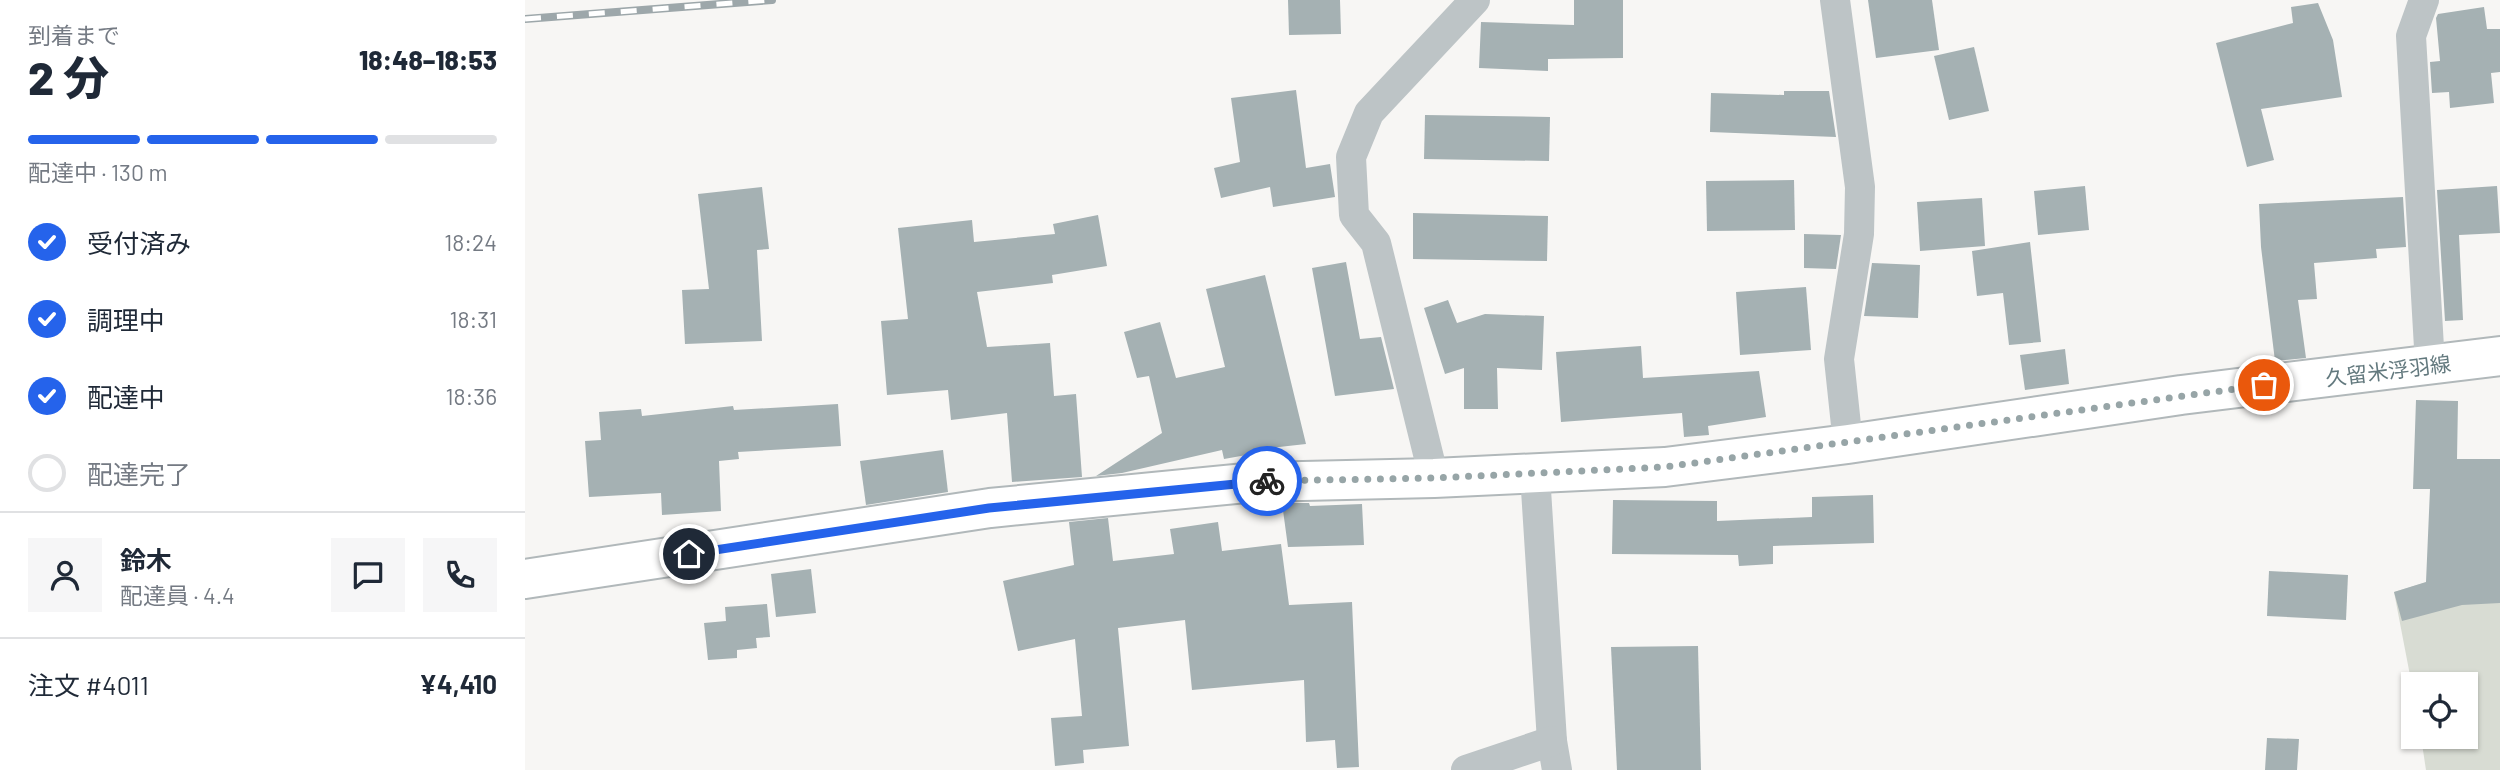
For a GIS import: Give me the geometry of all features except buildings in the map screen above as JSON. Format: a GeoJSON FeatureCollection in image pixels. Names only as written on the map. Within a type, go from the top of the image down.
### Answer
{"type":"FeatureCollection","features":[{"type":"Feature","properties":{"kind":"main road","name":"久留米浮羽線"},"geometry":{"type":"LineString","coordinates":[[525,579],[989,508],[1256,482],[1434,478],[1665,467],[1848,444],[2181,395],[2500,356]]}},
{"type":"Feature","properties":{"kind":"street"},"geometry":{"type":"LineString","coordinates":[[1434,478],[1376,243],[1355,215],[1352,157],[1369,113],[1475,0]]}},
{"type":"Feature","properties":{"kind":"street"},"geometry":{"type":"LineString","coordinates":[[1835,0],[1860,187],[1859,234],[1839,359],[1848,444]]}},
{"type":"Feature","properties":{"kind":"street"},"geometry":{"type":"LineString","coordinates":[[2429,1],[2411,36],[2430,365]]}},
{"type":"Feature","properties":{"kind":"street"},"geometry":{"type":"LineString","coordinates":[[1466,770],[1554,756],[1535,474]]}},
{"type":"Feature","properties":{"kind":"shaded area"},"geometry":{"type":"Polygon","coordinates":[[[2500,573],[2500,770],[2426,770],[2423,749],[2478,749],[2478,672],[2409,672],[2394,592],[2453,574],[2500,573]]]}},
{"type":"Feature","properties":{"kind":"railway"},"geometry":{"type":"LineString","coordinates":[[525,19],[772,0]]}},
{"type":"Feature","properties":{"kind":"way so far"},"geometry":{"type":"LineString","coordinates":[[1267,481],[1434,478],[1665,467],[2264,385]]}},
{"type":"Feature","properties":{"kind":"route"},"geometry":{"type":"LineString","coordinates":[[689,554],[989,508],[1267,481]]}}]}
